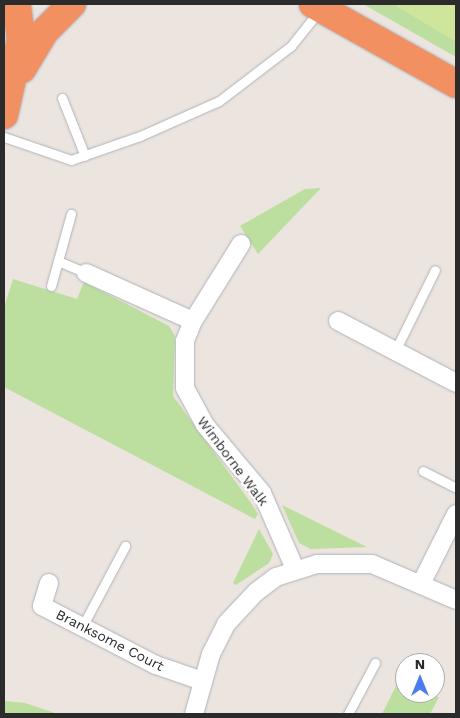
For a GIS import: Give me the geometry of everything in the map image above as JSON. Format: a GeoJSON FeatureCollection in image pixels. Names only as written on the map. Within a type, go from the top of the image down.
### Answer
{"type":"FeatureCollection","features":[{"type":"Feature","properties":{"kind":"highway"},"geometry":{"type":"LineString","coordinates":[[4,115],[15,81],[21,30],[17,4]]}},
{"type":"Feature","properties":{"kind":"highway"},"geometry":{"type":"LineString","coordinates":[[15,81],[45,31],[72,4]]}},
{"type":"Feature","properties":{"kind":"highway"},"geometry":{"type":"LineString","coordinates":[[317,6],[456,84]]}},
{"type":"Feature","properties":{"kind":"street","name":"Wimborne Walk"},"geometry":{"type":"LineString","coordinates":[[242,244],[193,321],[185,341],[184,369],[192,406],[262,493],[295,570]]}},
{"type":"Feature","properties":{"kind":"street"},"geometry":{"type":"LineString","coordinates":[[86,273],[193,321]]}},
{"type":"Feature","properties":{"kind":"street"},"geometry":{"type":"LineString","coordinates":[[338,321],[456,383]]}},
{"type":"Feature","properties":{"kind":"street"},"geometry":{"type":"LineString","coordinates":[[422,582],[456,514]]}},
{"type":"Feature","properties":{"kind":"street"},"geometry":{"type":"LineString","coordinates":[[194,714],[202,681],[220,636],[236,610],[276,577],[295,570],[347,562],[372,564],[422,582],[456,600]]}},
{"type":"Feature","properties":{"kind":"street","name":"Branksome Court"},"geometry":{"type":"LineString","coordinates":[[50,583],[42,606],[156,665],[202,681]]}},
{"type":"Feature","properties":{"kind":"lane"},"geometry":{"type":"LineString","coordinates":[[4,137],[71,160],[219,101],[291,46],[317,6]]}},
{"type":"Feature","properties":{"kind":"lane"},"geometry":{"type":"LineString","coordinates":[[62,98],[85,156]]}},
{"type":"Feature","properties":{"kind":"lane"},"geometry":{"type":"LineString","coordinates":[[51,286],[71,214]]}},
{"type":"Feature","properties":{"kind":"lane"},"geometry":{"type":"LineString","coordinates":[[58,261],[86,273]]}},
{"type":"Feature","properties":{"kind":"lane"},"geometry":{"type":"LineString","coordinates":[[395,351],[435,270]]}},
{"type":"Feature","properties":{"kind":"lane"},"geometry":{"type":"LineString","coordinates":[[423,471],[456,488]]}},
{"type":"Feature","properties":{"kind":"lane"},"geometry":{"type":"LineString","coordinates":[[82,627],[126,546]]}},
{"type":"Feature","properties":{"kind":"lane"},"geometry":{"type":"LineString","coordinates":[[348,714],[375,663]]}},
{"type":"Feature","properties":{"kind":"green space"},"geometry":{"type":"Polygon","coordinates":[[[363,4],[456,4],[456,57],[363,4]]]}},
{"type":"Feature","properties":{"kind":"green space"},"geometry":{"type":"Polygon","coordinates":[[[397,4],[456,4],[456,42],[396,6],[397,4]]]}},
{"type":"Feature","properties":{"kind":"green space"},"geometry":{"type":"Polygon","coordinates":[[[321,188],[258,254],[240,226],[305,189],[321,188]]]}},
{"type":"Feature","properties":{"kind":"green space"},"geometry":{"type":"Polygon","coordinates":[[[13,279],[77,299],[84,282],[169,326],[175,336],[173,396],[251,503],[258,514],[255,519],[4,387],[4,308],[13,279]]]}},
{"type":"Feature","properties":{"kind":"green space"},"geometry":{"type":"Polygon","coordinates":[[[282,505],[367,547],[311,549],[299,543],[282,505]]]}},
{"type":"Feature","properties":{"kind":"green space"},"geometry":{"type":"Polygon","coordinates":[[[259,529],[273,554],[269,563],[236,585],[233,583],[259,529]]]}},
{"type":"Feature","properties":{"kind":"green space"},"geometry":{"type":"Polygon","coordinates":[[[395,688],[395,703],[436,703],[430,714],[382,714],[395,688]]]}},
{"type":"Feature","properties":{"kind":"green space"},"geometry":{"type":"Polygon","coordinates":[[[4,701],[25,703],[58,714],[4,714],[4,701]]]}}]}
